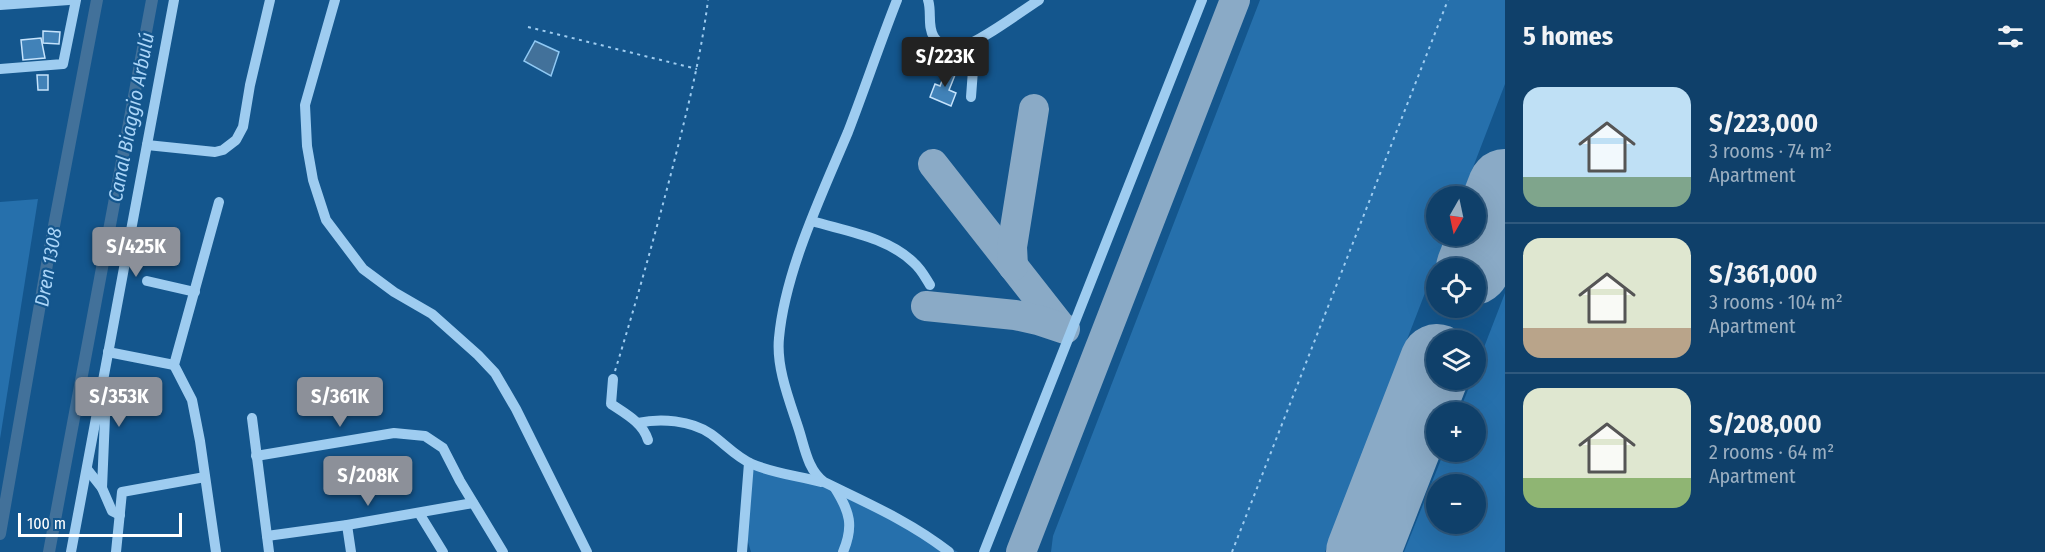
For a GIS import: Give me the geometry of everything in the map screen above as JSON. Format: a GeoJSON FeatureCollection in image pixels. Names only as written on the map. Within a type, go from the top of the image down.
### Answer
{"type":"FeatureCollection","features":[{"type":"Feature","properties":{"kind":"street"},"geometry":{"type":"LineString","coordinates":[[0,5],[69,0]]}},
{"type":"Feature","properties":{"kind":"street"},"geometry":{"type":"LineString","coordinates":[[0,69],[63,64],[76,0]]}},
{"type":"Feature","properties":{"kind":"street"},"geometry":{"type":"LineString","coordinates":[[71,552],[174,0]]}},
{"type":"Feature","properties":{"kind":"street"},"geometry":{"type":"LineString","coordinates":[[147,145],[215,152],[223,150],[236,140],[243,127],[250,85],[270,0]]}},
{"type":"Feature","properties":{"kind":"street"},"geometry":{"type":"LineString","coordinates":[[335,0],[305,105],[307,146],[313,180],[326,220],[363,269],[394,292],[432,314],[478,354],[495,373],[516,409],[587,552]]}},
{"type":"Feature","properties":{"kind":"street"},"geometry":{"type":"LineString","coordinates":[[897,0],[812,221],[785,300],[778,339],[778,353],[790,402],[810,466],[816,477],[886,512],[949,552]]}},
{"type":"Feature","properties":{"kind":"street"},"geometry":{"type":"LineString","coordinates":[[928,0],[934,39],[946,46],[958,48],[971,44],[1039,0]]}},
{"type":"Feature","properties":{"kind":"street"},"geometry":{"type":"LineString","coordinates":[[984,552],[1202,0]]}},
{"type":"Feature","properties":{"kind":"street"},"geometry":{"type":"LineString","coordinates":[[971,44],[973,70],[971,97]]}},
{"type":"Feature","properties":{"kind":"street"},"geometry":{"type":"LineString","coordinates":[[216,552],[206,477],[192,400],[174,365],[219,202]]}},
{"type":"Feature","properties":{"kind":"street"},"geometry":{"type":"LineString","coordinates":[[812,221],[894,248],[915,264],[930,285]]}},
{"type":"Feature","properties":{"kind":"street"},"geometry":{"type":"LineString","coordinates":[[147,281],[195,292]]}},
{"type":"Feature","properties":{"kind":"street"},"geometry":{"type":"LineString","coordinates":[[108,352],[174,365]]}},
{"type":"Feature","properties":{"kind":"street"},"geometry":{"type":"LineString","coordinates":[[102,488],[105,367]]}},
{"type":"Feature","properties":{"kind":"street"},"geometry":{"type":"LineString","coordinates":[[613,379],[611,404],[638,423],[646,432],[648,440]]}},
{"type":"Feature","properties":{"kind":"street"},"geometry":{"type":"LineString","coordinates":[[252,418],[269,552]]}},
{"type":"Feature","properties":{"kind":"street"},"geometry":{"type":"LineString","coordinates":[[638,423],[653,420],[688,424],[709,432],[749,463],[824,482]]}},
{"type":"Feature","properties":{"kind":"street"},"geometry":{"type":"LineString","coordinates":[[256,456],[394,433],[425,436],[443,448],[503,552]]}},
{"type":"Feature","properties":{"kind":"street"},"geometry":{"type":"LineString","coordinates":[[741,552],[749,463]]}},
{"type":"Feature","properties":{"kind":"street"},"geometry":{"type":"LineString","coordinates":[[87,469],[102,488],[112,511],[120,515]]}},
{"type":"Feature","properties":{"kind":"street"},"geometry":{"type":"LineString","coordinates":[[116,552],[122,492],[206,477]]}},
{"type":"Feature","properties":{"kind":"street"},"geometry":{"type":"LineString","coordinates":[[835,488],[848,511],[850,525],[843,552]]}},
{"type":"Feature","properties":{"kind":"street"},"geometry":{"type":"LineString","coordinates":[[267,536],[473,503]]}},
{"type":"Feature","properties":{"kind":"street"},"geometry":{"type":"LineString","coordinates":[[419,513],[443,552]]}},
{"type":"Feature","properties":{"kind":"street"},"geometry":{"type":"LineString","coordinates":[[347,525],[351,552]]}},
{"type":"Feature","properties":{"kind":"path"},"geometry":{"type":"LineString","coordinates":[[613,379],[644,277],[697,69],[708,0]]}},
{"type":"Feature","properties":{"kind":"path"},"geometry":{"type":"LineString","coordinates":[[1232,552],[1448,0]]}},
{"type":"Feature","properties":{"kind":"path"},"geometry":{"type":"LineString","coordinates":[[528,27],[697,69]]}},
{"type":"Feature","properties":{"kind":"shaded area"},"geometry":{"type":"Polygon","coordinates":[[[1260,0],[1505,0],[1505,84],[1466,186],[1426,186],[1426,246],[1443,246],[1439,258],[1426,258],[1426,290],[1325,552],[1051,552],[1053,536],[1260,0]]]}},
{"type":"Feature","properties":{"kind":"shaded area"},"geometry":{"type":"Polygon","coordinates":[[[535,41],[559,52],[551,76],[524,61],[535,41]]]}},
{"type":"Feature","properties":{"kind":"shaded area"},"geometry":{"type":"Polygon","coordinates":[[[38,199],[0,439],[0,202],[38,199]]]}},
{"type":"Feature","properties":{"kind":"shaded area"},"geometry":{"type":"Polygon","coordinates":[[[1505,293],[1505,552],[1404,552],[1426,497],[1426,534],[1486,534],[1486,474],[1435,474],[1440,462],[1486,462],[1486,402],[1463,402],[1468,390],[1486,390],[1486,342],[1505,293]]]}},
{"type":"Feature","properties":{"kind":"shaded area"},"geometry":{"type":"Polygon","coordinates":[[[749,468],[820,484],[958,552],[751,552],[744,529],[749,468]]]}},
{"type":"Feature","properties":{"kind":"building"},"geometry":{"type":"Polygon","coordinates":[[[43,31],[60,32],[59,44],[43,43],[43,31]]]}},
{"type":"Feature","properties":{"kind":"building"},"geometry":{"type":"Polygon","coordinates":[[[41,38],[45,58],[23,60],[21,40],[41,38]]]}},
{"type":"Feature","properties":{"kind":"building"},"geometry":{"type":"Polygon","coordinates":[[[948,66],[957,70],[949,90],[956,93],[951,106],[930,97],[935,84],[940,86],[948,66]]]}},
{"type":"Feature","properties":{"kind":"building"},"geometry":{"type":"Polygon","coordinates":[[[37,75],[48,75],[48,90],[38,90],[37,75]]]}},
{"type":"Feature","properties":{"kind":"waterway","name":"Dren 1308"},"geometry":{"type":"LineString","coordinates":[[0,534],[50,247],[97,0]]}},
{"type":"Feature","properties":{"kind":"waterway","name":"Canal Biaggio Arbulú"},"geometry":{"type":"LineString","coordinates":[[49,552],[152,0]]}},
{"type":"Feature","properties":{"kind":"taxiway"},"geometry":{"type":"LineString","coordinates":[[1021,552],[1235,0]]}},
{"type":"Feature","properties":{"kind":"taxiway"},"geometry":{"type":"LineString","coordinates":[[1013,266],[1012,247],[1034,109]]}},
{"type":"Feature","properties":{"kind":"taxiway"},"geometry":{"type":"LineString","coordinates":[[933,164],[1061,327]]}},
{"type":"Feature","properties":{"kind":"taxiway"},"geometry":{"type":"LineString","coordinates":[[926,306],[1015,315],[1065,329]]}},
{"type":"Feature","properties":{"kind":"runway"},"geometry":{"type":"LineString","coordinates":[[1477,258],[1505,186]]}},
{"type":"Feature","properties":{"kind":"runway"},"geometry":{"type":"LineString","coordinates":[[1363,552],[1426,389]]}}]}
